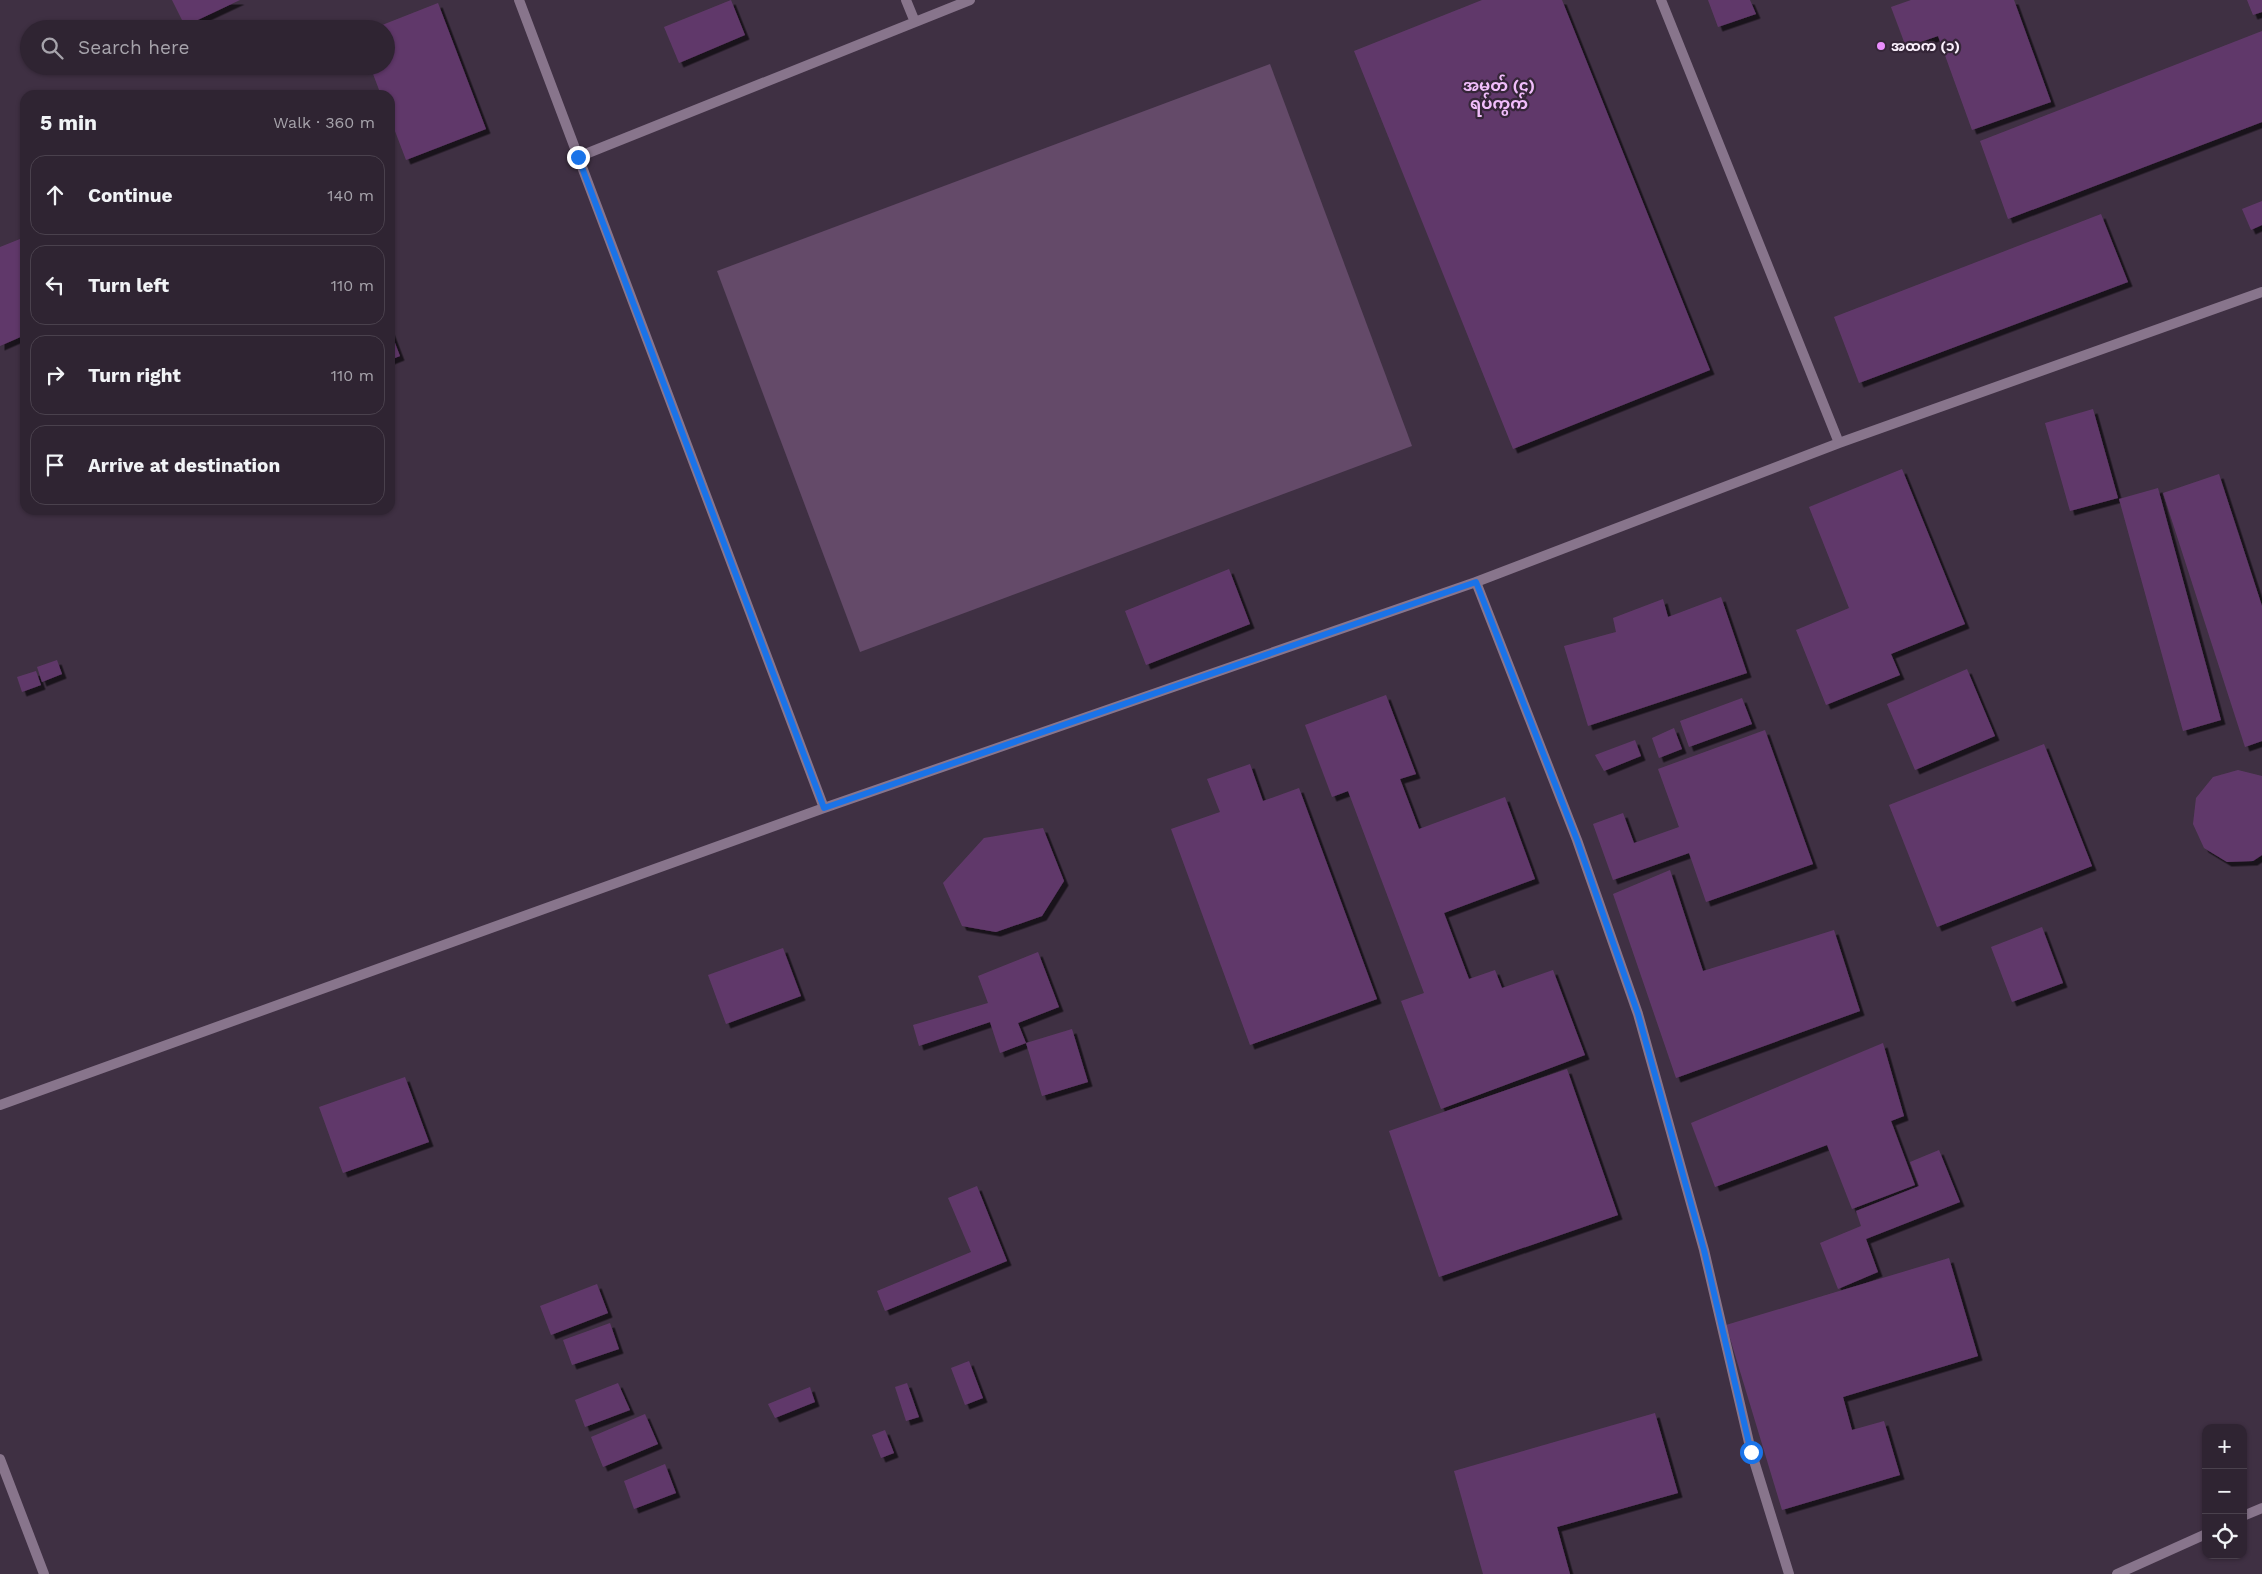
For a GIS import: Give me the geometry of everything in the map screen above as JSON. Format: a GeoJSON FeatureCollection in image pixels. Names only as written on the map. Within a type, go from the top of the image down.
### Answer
{"type":"FeatureCollection","features":[{"type":"Feature","properties":{"kind":"street"},"geometry":{"type":"LineString","coordinates":[[519,0],[824,808]]}},
{"type":"Feature","properties":{"kind":"street"},"geometry":{"type":"LineString","coordinates":[[906,0],[915,22]]}},
{"type":"Feature","properties":{"kind":"street"},"geometry":{"type":"LineString","coordinates":[[578,157],[970,0]]}},
{"type":"Feature","properties":{"kind":"street"},"geometry":{"type":"LineString","coordinates":[[1661,0],[1839,443]]}},
{"type":"Feature","properties":{"kind":"street"},"geometry":{"type":"LineString","coordinates":[[0,1105],[824,808],[1476,582],[1839,443],[2262,292]]}},
{"type":"Feature","properties":{"kind":"street"},"geometry":{"type":"LineString","coordinates":[[1476,582],[1577,840],[1638,1014],[1704,1250],[1751,1452],[1789,1574]]}},
{"type":"Feature","properties":{"kind":"street"},"geometry":{"type":"LineString","coordinates":[[0,1459],[44,1574]]}},
{"type":"Feature","properties":{"kind":"street"},"geometry":{"type":"LineString","coordinates":[[2247,1514],[2262,1508]]}},
{"type":"Feature","properties":{"kind":"street"},"geometry":{"type":"LineString","coordinates":[[2116,1574],[2202,1536]]}},
{"type":"Feature","properties":{"kind":"shaded area"},"geometry":{"type":"Polygon","coordinates":[[[1270,64],[1412,446],[860,652],[717,271],[1270,64]]]}},
{"type":"Feature","properties":{"kind":"building"},"geometry":{"type":"Polygon","coordinates":[[[172,0],[240,0],[198,20],[182,20],[172,0]]]}},
{"type":"Feature","properties":{"kind":"building"},"geometry":{"type":"Polygon","coordinates":[[[731,0],[745,35],[679,63],[664,27],[731,0]]]}},
{"type":"Feature","properties":{"kind":"building"},"geometry":{"type":"Polygon","coordinates":[[[1482,0],[1562,0],[1710,370],[1513,449],[1354,51],[1482,0]]]}},
{"type":"Feature","properties":{"kind":"building"},"geometry":{"type":"Polygon","coordinates":[[[1708,0],[1750,0],[1756,14],[1718,27],[1708,0]]]}},
{"type":"Feature","properties":{"kind":"building"},"geometry":{"type":"Polygon","coordinates":[[[1911,0],[2014,0],[2051,102],[1972,130],[1938,36],[1906,47],[1891,7],[1911,0]]]}},
{"type":"Feature","properties":{"kind":"building"},"geometry":{"type":"Polygon","coordinates":[[[2247,0],[2262,0],[2262,12],[2253,15],[2247,0]]]}},
{"type":"Feature","properties":{"kind":"building"},"geometry":{"type":"Polygon","coordinates":[[[438,3],[486,129],[406,160],[395,131],[395,90],[379,90],[373,75],[395,75],[395,20],[438,3]]]}},
{"type":"Feature","properties":{"kind":"building"},"geometry":{"type":"Polygon","coordinates":[[[2262,31],[2262,122],[2008,219],[1980,141],[2262,31]]]}},
{"type":"Feature","properties":{"kind":"building"},"geometry":{"type":"Polygon","coordinates":[[[2262,201],[2262,225],[2251,230],[2242,209],[2262,201]]]}},
{"type":"Feature","properties":{"kind":"building"},"geometry":{"type":"Polygon","coordinates":[[[2101,214],[2128,282],[1859,383],[1834,317],[2101,214]]]}},
{"type":"Feature","properties":{"kind":"building"},"geometry":{"type":"Polygon","coordinates":[[[20,239],[20,337],[0,346],[0,247],[20,239]]]}},
{"type":"Feature","properties":{"kind":"building"},"geometry":{"type":"Polygon","coordinates":[[[395,343],[400,356],[395,358],[395,343]]]}},
{"type":"Feature","properties":{"kind":"building"},"geometry":{"type":"Polygon","coordinates":[[[2093,409],[2118,498],[2070,511],[2045,423],[2093,409]]]}},
{"type":"Feature","properties":{"kind":"building"},"geometry":{"type":"Polygon","coordinates":[[[1902,469],[1965,624],[1891,654],[1900,675],[1826,705],[1796,630],[1849,608],[1809,507],[1902,469]]]}},
{"type":"Feature","properties":{"kind":"building"},"geometry":{"type":"Polygon","coordinates":[[[2219,474],[2262,606],[2262,741],[2245,747],[2163,493],[2219,474]]]}},
{"type":"Feature","properties":{"kind":"building"},"geometry":{"type":"Polygon","coordinates":[[[2158,488],[2221,720],[2183,731],[2119,499],[2158,488]]]}},
{"type":"Feature","properties":{"kind":"building"},"geometry":{"type":"Polygon","coordinates":[[[1229,569],[1250,624],[1146,665],[1125,611],[1229,569]]]}},
{"type":"Feature","properties":{"kind":"building"},"geometry":{"type":"Polygon","coordinates":[[[1721,597],[1747,673],[1588,726],[1564,646],[1616,632],[1613,618],[1663,599],[1668,617],[1721,597]]]}},
{"type":"Feature","properties":{"kind":"building"},"geometry":{"type":"Polygon","coordinates":[[[57,660],[62,674],[42,682],[37,667],[57,660]]]}},
{"type":"Feature","properties":{"kind":"building"},"geometry":{"type":"Polygon","coordinates":[[[1967,669],[1995,736],[1915,770],[1887,704],[1967,669]]]}},
{"type":"Feature","properties":{"kind":"building"},"geometry":{"type":"Polygon","coordinates":[[[36,671],[41,685],[22,692],[17,677],[36,671]]]}},
{"type":"Feature","properties":{"kind":"building"},"geometry":{"type":"Polygon","coordinates":[[[1386,695],[1416,774],[1400,779],[1419,829],[1505,797],[1535,879],[1444,913],[1469,979],[1495,970],[1502,988],[1553,970],[1585,1055],[1441,1109],[1401,1001],[1424,993],[1348,791],[1332,797],[1305,725],[1386,695]]]}},
{"type":"Feature","properties":{"kind":"building"},"geometry":{"type":"Polygon","coordinates":[[[1742,698],[1752,724],[1689,747],[1680,721],[1742,698]]]}},
{"type":"Feature","properties":{"kind":"building"},"geometry":{"type":"Polygon","coordinates":[[[1674,728],[1682,749],[1659,758],[1652,738],[1674,728]]]}},
{"type":"Feature","properties":{"kind":"building"},"geometry":{"type":"Polygon","coordinates":[[[1765,730],[1813,864],[1706,902],[1689,853],[1613,880],[1593,824],[1623,813],[1634,843],[1679,827],[1658,769],[1765,730]]]}},
{"type":"Feature","properties":{"kind":"building"},"geometry":{"type":"Polygon","coordinates":[[[1635,740],[1641,756],[1604,771],[1595,755],[1635,740]]]}},
{"type":"Feature","properties":{"kind":"building"},"geometry":{"type":"Polygon","coordinates":[[[2044,744],[2092,866],[1937,927],[1889,805],[2044,744]]]}},
{"type":"Feature","properties":{"kind":"building"},"geometry":{"type":"Polygon","coordinates":[[[1250,764],[1263,801],[1299,788],[1377,999],[1250,1045],[1171,829],[1220,812],[1207,779],[1250,764]]]}},
{"type":"Feature","properties":{"kind":"building"},"geometry":{"type":"Polygon","coordinates":[[[2238,770],[2262,776],[2262,855],[2253,861],[2227,862],[2204,848],[2193,824],[2196,798],[2213,777],[2238,770]]]}},
{"type":"Feature","properties":{"kind":"building"},"geometry":{"type":"Polygon","coordinates":[[[1043,828],[1064,881],[1042,916],[996,932],[962,926],[943,883],[984,838],[1043,828]]]}},
{"type":"Feature","properties":{"kind":"building"},"geometry":{"type":"Polygon","coordinates":[[[1670,870],[1703,971],[1834,930],[1860,1011],[1676,1078],[1613,894],[1670,870]]]}},
{"type":"Feature","properties":{"kind":"building"},"geometry":{"type":"Polygon","coordinates":[[[2042,927],[2063,983],[2012,1002],[1991,947],[2042,927]]]}},
{"type":"Feature","properties":{"kind":"building"},"geometry":{"type":"Polygon","coordinates":[[[783,948],[801,996],[726,1024],[708,975],[783,948]]]}},
{"type":"Feature","properties":{"kind":"building"},"geometry":{"type":"Polygon","coordinates":[[[1038,952],[1059,1007],[1018,1023],[1026,1043],[1000,1053],[990,1022],[919,1046],[913,1025],[988,1003],[978,976],[1038,952]]]}},
{"type":"Feature","properties":{"kind":"building"},"geometry":{"type":"Polygon","coordinates":[[[1072,1029],[1088,1082],[1042,1096],[1026,1043],[1072,1029]]]}},
{"type":"Feature","properties":{"kind":"building"},"geometry":{"type":"Polygon","coordinates":[[[1883,1043],[1904,1116],[1891,1121],[1915,1185],[1852,1209],[1827,1145],[1715,1187],[1691,1123],[1883,1043]]]}},
{"type":"Feature","properties":{"kind":"building"},"geometry":{"type":"Polygon","coordinates":[[[1567,1069],[1618,1215],[1439,1277],[1389,1131],[1567,1069]]]}},
{"type":"Feature","properties":{"kind":"building"},"geometry":{"type":"Polygon","coordinates":[[[405,1077],[429,1142],[343,1173],[319,1107],[405,1077]]]}},
{"type":"Feature","properties":{"kind":"building"},"geometry":{"type":"Polygon","coordinates":[[[1939,1150],[1960,1202],[1866,1239],[1878,1272],[1838,1289],[1820,1243],[1861,1226],[1856,1211],[1919,1186],[1910,1162],[1939,1150]]]}},
{"type":"Feature","properties":{"kind":"building"},"geometry":{"type":"Polygon","coordinates":[[[977,1186],[1007,1261],[885,1311],[877,1291],[971,1252],[948,1198],[977,1186]]]}},
{"type":"Feature","properties":{"kind":"building"},"geometry":{"type":"Polygon","coordinates":[[[1949,1258],[1978,1356],[1843,1397],[1852,1430],[1884,1421],[1900,1475],[1782,1510],[1726,1325],[1949,1258]]]}},
{"type":"Feature","properties":{"kind":"building"},"geometry":{"type":"Polygon","coordinates":[[[597,1284],[608,1313],[551,1335],[540,1306],[597,1284]]]}},
{"type":"Feature","properties":{"kind":"building"},"geometry":{"type":"Polygon","coordinates":[[[610,1323],[619,1349],[572,1365],[563,1340],[610,1323]]]}},
{"type":"Feature","properties":{"kind":"building"},"geometry":{"type":"Polygon","coordinates":[[[969,1361],[983,1398],[965,1405],[951,1368],[969,1361]]]}},
{"type":"Feature","properties":{"kind":"building"},"geometry":{"type":"Polygon","coordinates":[[[618,1383],[630,1410],[585,1427],[575,1400],[618,1383]]]}},
{"type":"Feature","properties":{"kind":"building"},"geometry":{"type":"Polygon","coordinates":[[[907,1383],[919,1417],[906,1421],[895,1387],[907,1383]]]}},
{"type":"Feature","properties":{"kind":"building"},"geometry":{"type":"Polygon","coordinates":[[[810,1387],[815,1402],[775,1418],[768,1404],[810,1387]]]}},
{"type":"Feature","properties":{"kind":"building"},"geometry":{"type":"Polygon","coordinates":[[[1655,1413],[1678,1493],[1557,1527],[1570,1574],[1483,1574],[1454,1471],[1655,1413]]]}},
{"type":"Feature","properties":{"kind":"building"},"geometry":{"type":"Polygon","coordinates":[[[645,1414],[658,1444],[603,1467],[591,1437],[645,1414]]]}},
{"type":"Feature","properties":{"kind":"building"},"geometry":{"type":"Polygon","coordinates":[[[885,1430],[894,1453],[881,1458],[872,1435],[885,1430]]]}},
{"type":"Feature","properties":{"kind":"building"},"geometry":{"type":"Polygon","coordinates":[[[665,1464],[676,1493],[634,1509],[624,1481],[665,1464]]]}},
{"type":"Feature","properties":{"kind":"place","name":"အထက (၁)"},"geometry":{"type":"Point","coordinates":[1881,46]}},
{"type":"Feature","properties":{"kind":"district","name":"အမှတ် (၄) ရပ်ကွက်"},"geometry":{"type":"Point","coordinates":[1499,94]}},
{"type":"Feature","properties":{"kind":"route"},"geometry":{"type":"LineString","coordinates":[[578,157],[824,808],[1476,582],[1577,840],[1638,1014],[1704,1250],[1751,1452]]}}]}
